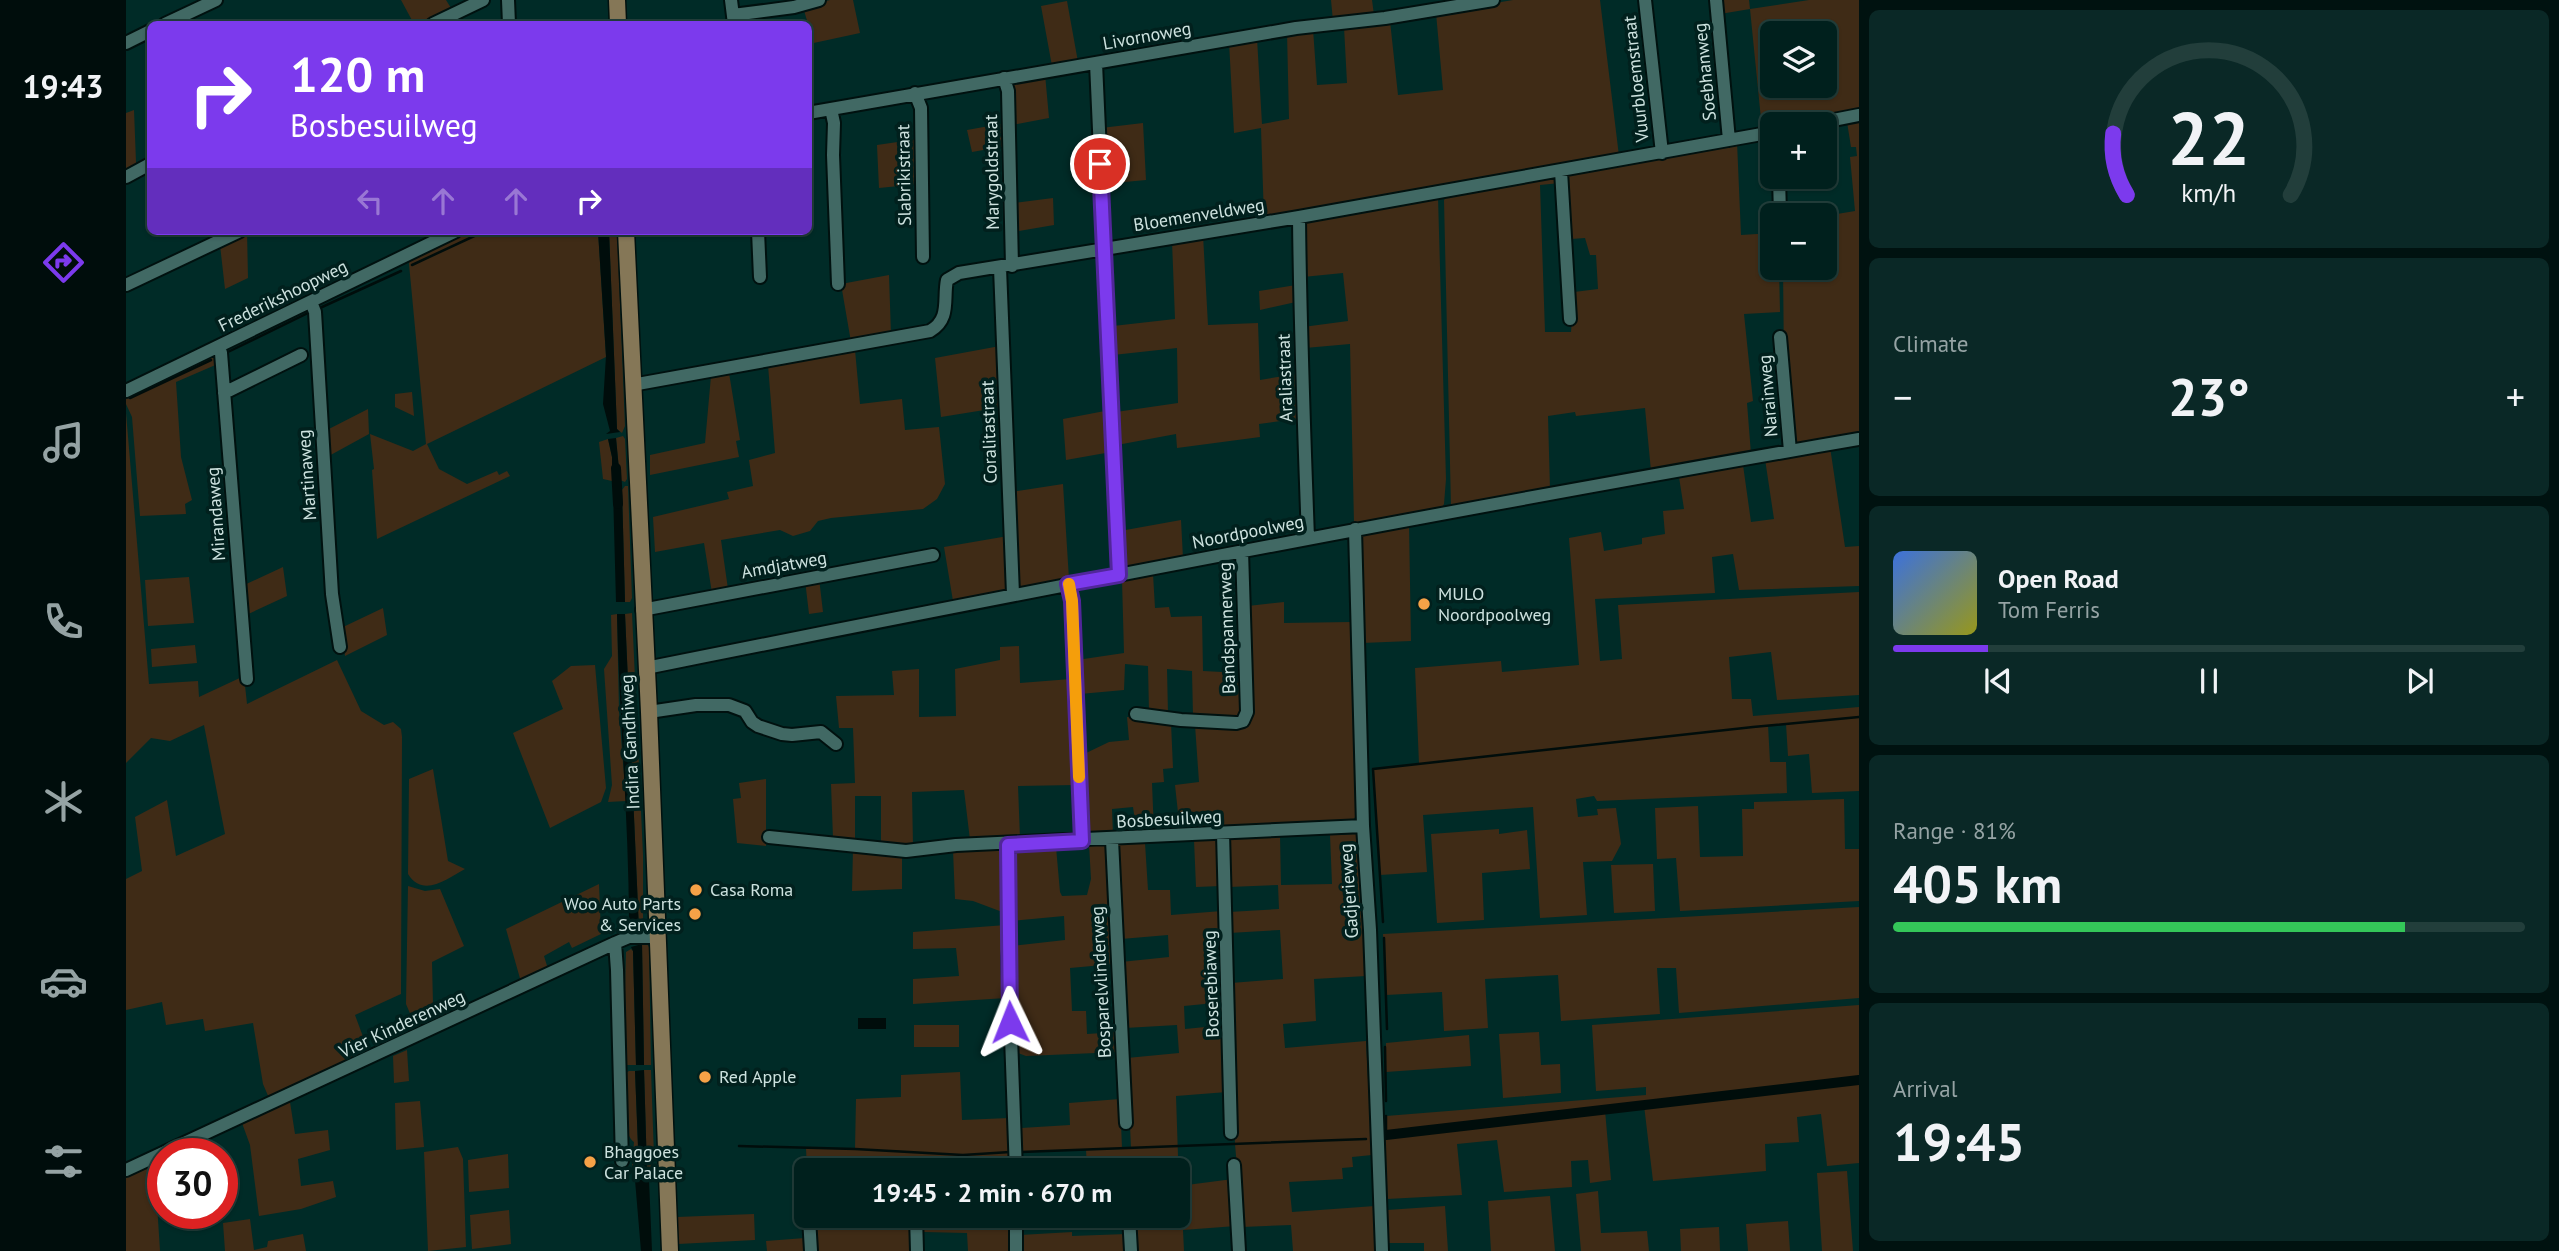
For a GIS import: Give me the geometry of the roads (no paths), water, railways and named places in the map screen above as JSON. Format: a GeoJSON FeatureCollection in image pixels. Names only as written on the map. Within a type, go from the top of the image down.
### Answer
{"type":"FeatureCollection","features":[{"type":"Feature","properties":{"kind":"main road"},"geometry":{"type":"LineString","coordinates":[[617,0],[618,21]]}},
{"type":"Feature","properties":{"kind":"main road","name":"Indira Gandhiweg"},"geometry":{"type":"LineString","coordinates":[[626,235],[642,610],[649,712],[652,937],[670,1251]]}},
{"type":"Feature","properties":{"kind":"street"},"geometry":{"type":"LineString","coordinates":[[171,21],[216,0]]}},
{"type":"Feature","properties":{"kind":"street"},"geometry":{"type":"LineString","coordinates":[[439,21],[483,0]]}},
{"type":"Feature","properties":{"kind":"street"},"geometry":{"type":"LineString","coordinates":[[508,0],[509,21]]}},
{"type":"Feature","properties":{"kind":"street"},"geometry":{"type":"LineString","coordinates":[[731,0],[733,20],[819,0]]}},
{"type":"Feature","properties":{"kind":"street","name":"Livornoweg"},"geometry":{"type":"LineString","coordinates":[[812,112],[1296,27],[1385,18],[1493,0]]}},
{"type":"Feature","properties":{"kind":"street","name":"Vuurbloemstraat"},"geometry":{"type":"LineString","coordinates":[[1645,0],[1662,153]]}},
{"type":"Feature","properties":{"kind":"street","name":"Soebhanweg"},"geometry":{"type":"LineString","coordinates":[[1716,0],[1729,140]]}},
{"type":"Feature","properties":{"kind":"street"},"geometry":{"type":"LineString","coordinates":[[126,43],[147,33]]}},
{"type":"Feature","properties":{"kind":"street"},"geometry":{"type":"LineString","coordinates":[[1096,63],[1119,575]]}},
{"type":"Feature","properties":{"kind":"street","name":"Marygoldstraat"},"geometry":{"type":"LineString","coordinates":[[1004,78],[1007,91],[1006,267]]}},
{"type":"Feature","properties":{"kind":"street","name":"Slabrikistraat"},"geometry":{"type":"LineString","coordinates":[[915,93],[920,108],[923,257]]}},
{"type":"Feature","properties":{"kind":"street"},"geometry":{"type":"LineString","coordinates":[[831,109],[834,123],[838,284]]}},
{"type":"Feature","properties":{"kind":"street"},"geometry":{"type":"LineString","coordinates":[[1837,119],[1859,115]]}},
{"type":"Feature","properties":{"kind":"street","name":"Bloemenveldweg"},"geometry":{"type":"LineString","coordinates":[[632,385],[930,331],[938,327],[943,318],[947,280],[959,273],[1299,217],[1760,134]]}},
{"type":"Feature","properties":{"kind":"street"},"geometry":{"type":"LineString","coordinates":[[126,177],[147,166]]}},
{"type":"Feature","properties":{"kind":"street"},"geometry":{"type":"LineString","coordinates":[[1562,171],[1570,319]]}},
{"type":"Feature","properties":{"kind":"street","name":"Araliastraat"},"geometry":{"type":"LineString","coordinates":[[1299,217],[1308,538]]}},
{"type":"Feature","properties":{"kind":"street"},"geometry":{"type":"LineString","coordinates":[[126,285],[232,235]]}},
{"type":"Feature","properties":{"kind":"street","name":"Frederikshoopweg"},"geometry":{"type":"LineString","coordinates":[[126,391],[448,235]]}},
{"type":"Feature","properties":{"kind":"street"},"geometry":{"type":"LineString","coordinates":[[758,235],[760,277]]}},
{"type":"Feature","properties":{"kind":"street","name":"Coralitastraat"},"geometry":{"type":"LineString","coordinates":[[1006,267],[1013,594]]}},
{"type":"Feature","properties":{"kind":"street","name":"Martinaweg"},"geometry":{"type":"LineString","coordinates":[[311,302],[315,312],[332,594],[340,647]]}},
{"type":"Feature","properties":{"kind":"street","name":"Narainweg"},"geometry":{"type":"LineString","coordinates":[[1780,337],[1790,451]]}},
{"type":"Feature","properties":{"kind":"street","name":"Mirandaweg"},"geometry":{"type":"LineString","coordinates":[[219,347],[247,679]]}},
{"type":"Feature","properties":{"kind":"street"},"geometry":{"type":"LineString","coordinates":[[224,393],[301,355]]}},
{"type":"Feature","properties":{"kind":"street","name":"Noordpoolweg"},"geometry":{"type":"LineString","coordinates":[[646,668],[1355,529],[1859,439]]}},
{"type":"Feature","properties":{"kind":"street","name":"Gadjerieweg"},"geometry":{"type":"LineString","coordinates":[[1355,529],[1363,826],[1370,930],[1382,1251]]}},
{"type":"Feature","properties":{"kind":"street","name":"Bandspannerweg"},"geometry":{"type":"LineString","coordinates":[[1136,714],[1181,720],[1236,723],[1243,721],[1247,712],[1242,551]]}},
{"type":"Feature","properties":{"kind":"street","name":"Amdjatweg"},"geometry":{"type":"LineString","coordinates":[[642,610],[933,555]]}},
{"type":"Feature","properties":{"kind":"street"},"geometry":{"type":"LineString","coordinates":[[1068,584],[1072,601],[1082,841]]}},
{"type":"Feature","properties":{"kind":"street"},"geometry":{"type":"LineString","coordinates":[[649,712],[696,705],[729,705],[745,712],[758,726],[787,735],[821,732],[836,744]]}},
{"type":"Feature","properties":{"kind":"street","name":"Bosbesuilweg"},"geometry":{"type":"LineString","coordinates":[[769,836],[905,851],[956,845],[1008,845],[1363,826]]}},
{"type":"Feature","properties":{"kind":"street","name":"Boserebiaweg"},"geometry":{"type":"LineString","coordinates":[[1223,833],[1231,1133]]}},
{"type":"Feature","properties":{"kind":"street","name":"Bosparelvlinderweg"},"geometry":{"type":"LineString","coordinates":[[1112,840],[1126,1123]]}},
{"type":"Feature","properties":{"kind":"street"},"geometry":{"type":"LineString","coordinates":[[1008,845],[1008,957],[1016,1158]]}},
{"type":"Feature","properties":{"kind":"street","name":"Vier Kinderenweg"},"geometry":{"type":"LineString","coordinates":[[126,1170],[615,943],[629,937],[652,937]]}},
{"type":"Feature","properties":{"kind":"street"},"geometry":{"type":"LineString","coordinates":[[615,943],[622,1161]]}},
{"type":"Feature","properties":{"kind":"street"},"geometry":{"type":"LineString","coordinates":[[1234,1165],[1239,1251]]}},
{"type":"Feature","properties":{"kind":"street"},"geometry":{"type":"LineString","coordinates":[[810,1228],[811,1251]]}},
{"type":"Feature","properties":{"kind":"street"},"geometry":{"type":"LineString","coordinates":[[916,1228],[917,1251]]}},
{"type":"Feature","properties":{"kind":"street"},"geometry":{"type":"LineString","coordinates":[[1016,1228],[1016,1251]]}},
{"type":"Feature","properties":{"kind":"street"},"geometry":{"type":"LineString","coordinates":[[1130,1228],[1131,1251]]}},
{"type":"Feature","properties":{"kind":"waterway"},"geometry":{"type":"LineString","coordinates":[[412,265],[476,235]]}},
{"type":"Feature","properties":{"kind":"waterway"},"geometry":{"type":"LineString","coordinates":[[322,307],[401,271]]}},
{"type":"Feature","properties":{"kind":"waterway"},"geometry":{"type":"LineString","coordinates":[[228,352],[308,313]]}},
{"type":"Feature","properties":{"kind":"waterway"},"geometry":{"type":"LineString","coordinates":[[130,398],[211,360]]}},
{"type":"Feature","properties":{"kind":"waterway"},"geometry":{"type":"LineString","coordinates":[[616,468],[618,504]]}},
{"type":"Feature","properties":{"kind":"waterway"},"geometry":{"type":"LineString","coordinates":[[1383,922],[1373,769],[1859,717]]}},
{"type":"Feature","properties":{"kind":"waterway"},"geometry":{"type":"LineString","coordinates":[[1384,938],[1387,1029]]}},
{"type":"Feature","properties":{"kind":"waterway"},"geometry":{"type":"LineString","coordinates":[[1385,1047],[1386,1101]]}},
{"type":"Feature","properties":{"kind":"waterway"},"geometry":{"type":"LineString","coordinates":[[1386,1135],[1859,1080]]}},
{"type":"Feature","properties":{"kind":"waterway"},"geometry":{"type":"LineString","coordinates":[[1386,1116],[1386,1135]]}},
{"type":"Feature","properties":{"kind":"waterway"},"geometry":{"type":"LineString","coordinates":[[1021,1152],[1366,1139]]}},
{"type":"Feature","properties":{"kind":"waterway"},"geometry":{"type":"LineString","coordinates":[[739,1146],[963,1155],[1010,1152]]}},
{"type":"Feature","properties":{"kind":"place","name":"MULO Noordpoolweg"},"geometry":{"type":"Point","coordinates":[1424,604]}},
{"type":"Feature","properties":{"kind":"place","name":"Casa Roma"},"geometry":{"type":"Point","coordinates":[696,890]}},
{"type":"Feature","properties":{"kind":"place","name":"Woo Auto Parts & Services"},"geometry":{"type":"Point","coordinates":[695,914]}},
{"type":"Feature","properties":{"kind":"place","name":"Red Apple"},"geometry":{"type":"Point","coordinates":[705,1077]}},
{"type":"Feature","properties":{"kind":"place","name":"Bhaggoes Car Palace"},"geometry":{"type":"Point","coordinates":[590,1162]}}]}
